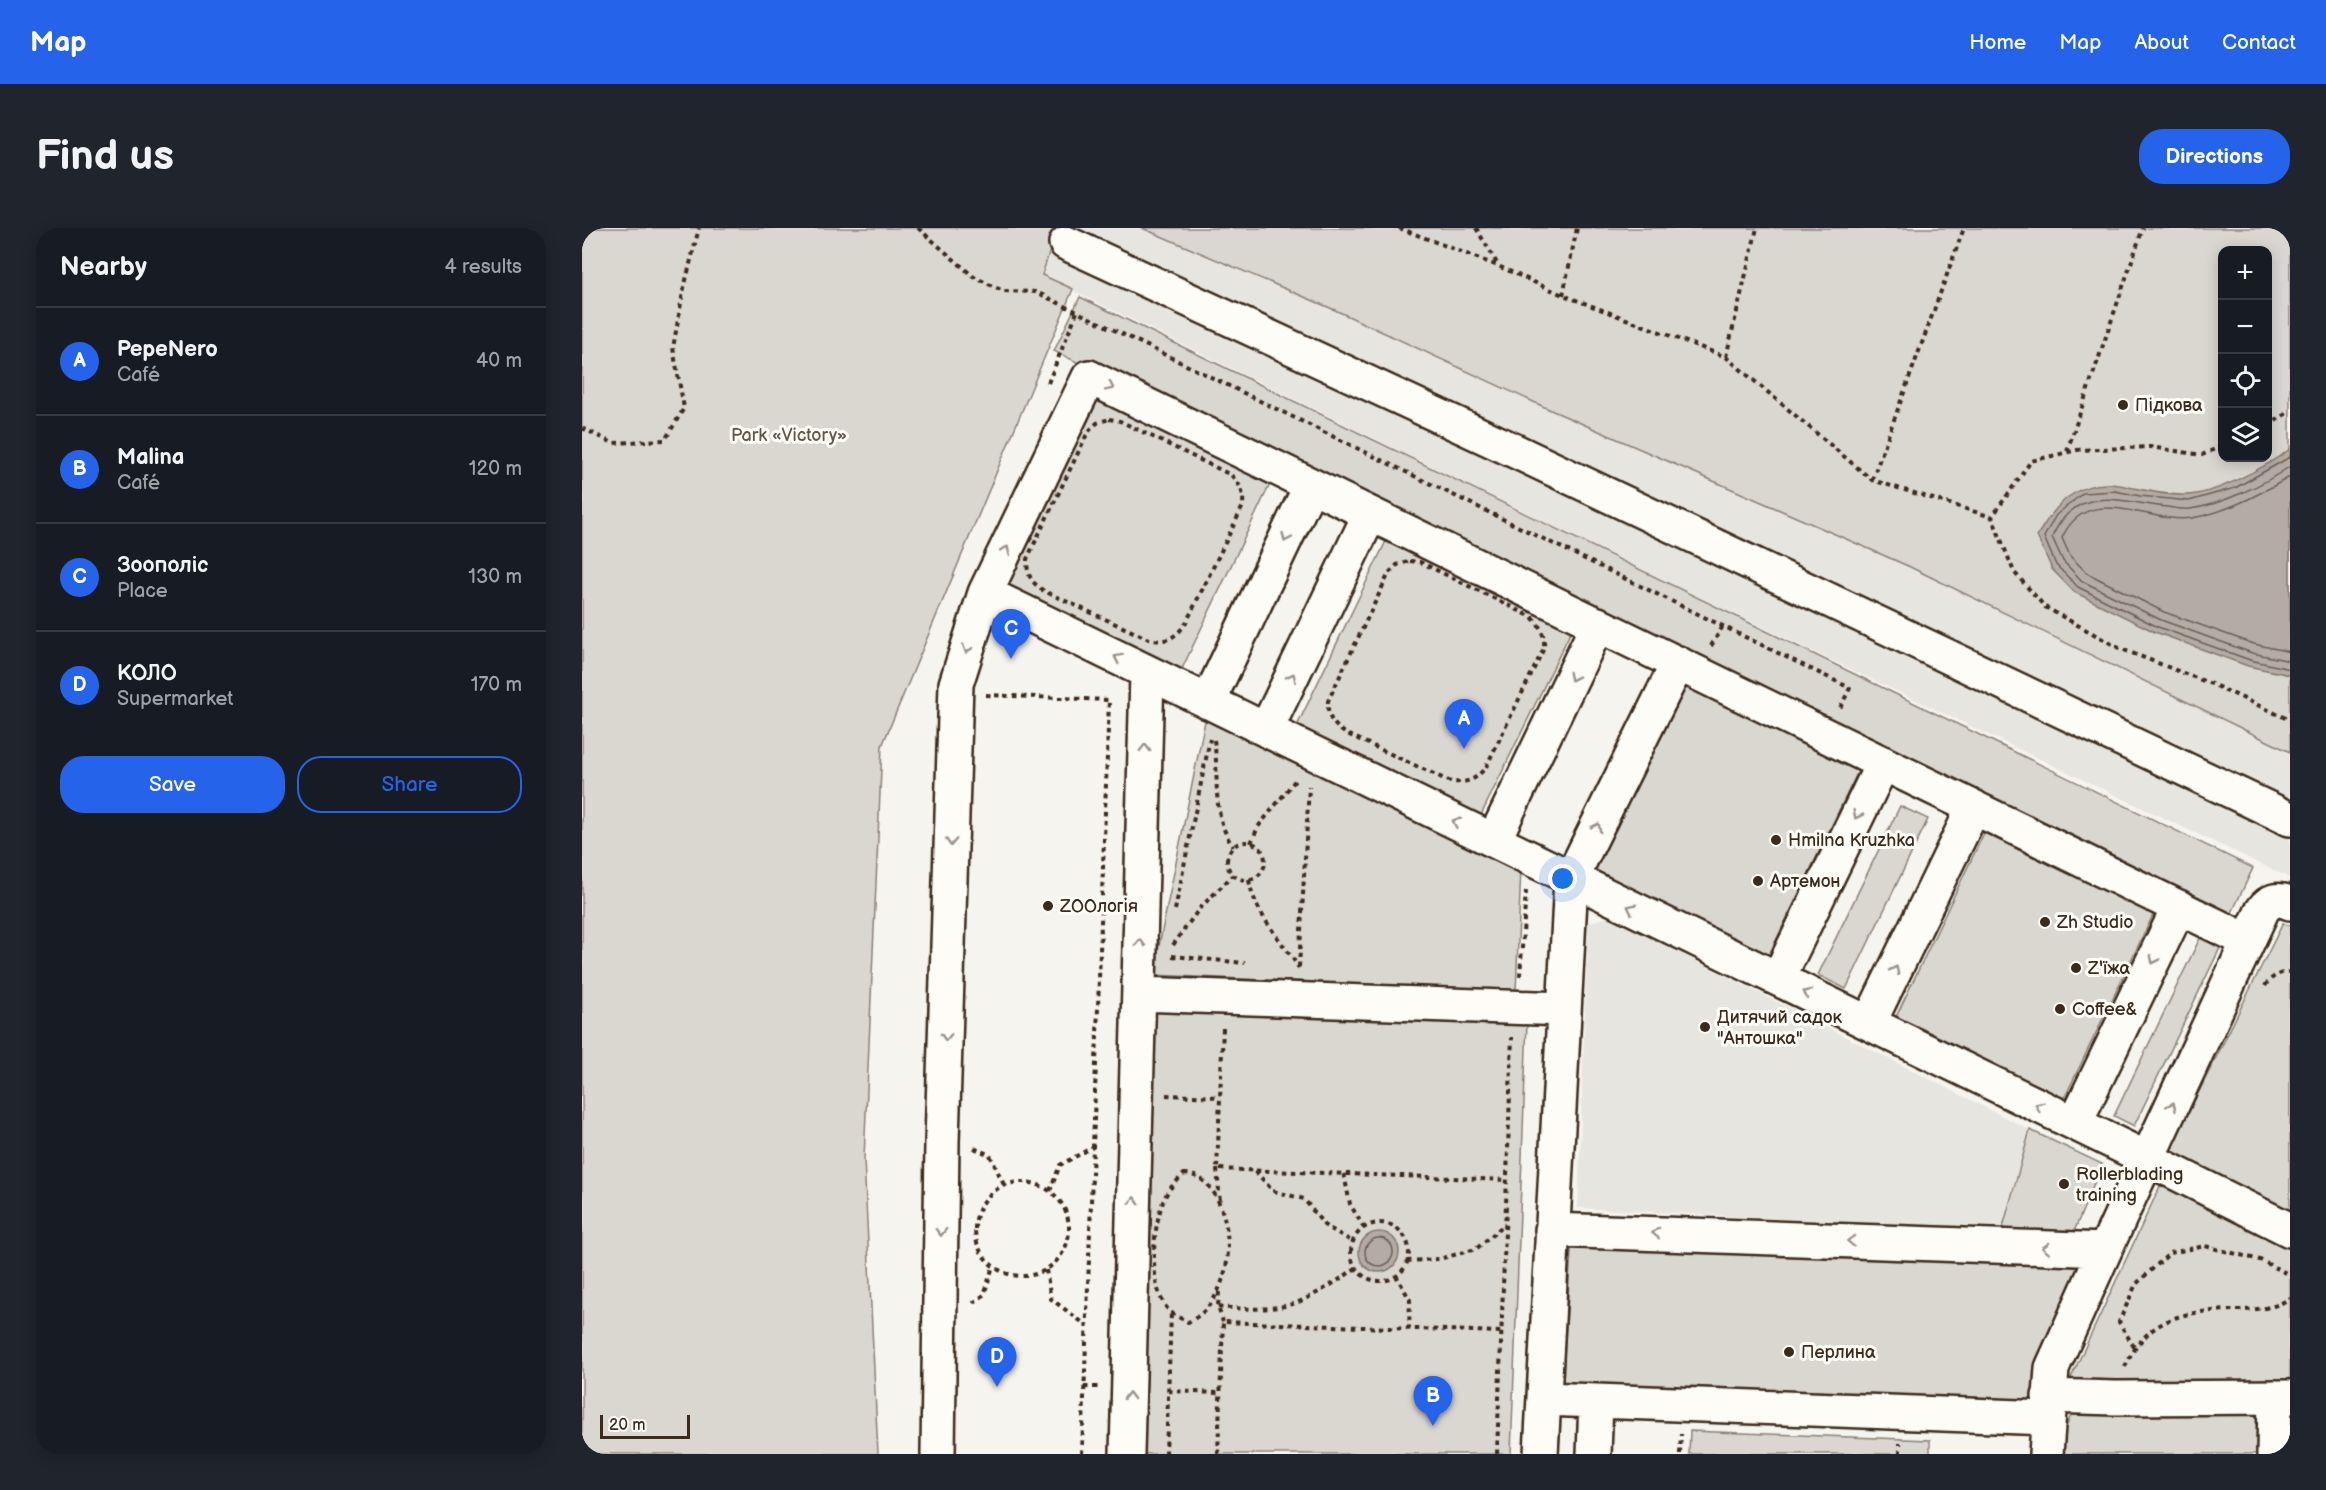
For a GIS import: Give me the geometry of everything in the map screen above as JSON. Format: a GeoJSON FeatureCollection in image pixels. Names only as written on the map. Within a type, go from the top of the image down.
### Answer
{"type":"FeatureCollection","features":[{"type":"Feature","properties":{"kind":"lane"},"geometry":{"type":"LineString","coordinates":[[1066,243],[1536,461],[2290,819]]}},
{"type":"Feature","properties":{"kind":"lane"},"geometry":{"type":"LineString","coordinates":[[938,1454],[942,1142],[956,684],[985,593],[1089,377],[2248,941]]}},
{"type":"Feature","properties":{"kind":"lane"},"geometry":{"type":"LineString","coordinates":[[1210,715],[1311,485]]}},
{"type":"Feature","properties":{"kind":"lane"},"geometry":{"type":"LineString","coordinates":[[1266,730],[1370,514]]}},
{"type":"Feature","properties":{"kind":"lane"},"geometry":{"type":"LineString","coordinates":[[985,593],[1147,673],[1210,715],[1266,730],[2075,1123],[2290,1230]]}},
{"type":"Feature","properties":{"kind":"lane"},"geometry":{"type":"LineString","coordinates":[[1494,840],[1598,624]]}},
{"type":"Feature","properties":{"kind":"lane"},"geometry":{"type":"LineString","coordinates":[[1541,1454],[1571,879],[1678,663]]}},
{"type":"Feature","properties":{"kind":"lane"},"geometry":{"type":"LineString","coordinates":[[1127,1454],[1147,673]]}},
{"type":"Feature","properties":{"kind":"lane"},"geometry":{"type":"LineString","coordinates":[[1778,979],[1882,763]]}},
{"type":"Feature","properties":{"kind":"lane"},"geometry":{"type":"LineString","coordinates":[[1869,1023],[1974,807]]}},
{"type":"Feature","properties":{"kind":"lane"},"geometry":{"type":"LineString","coordinates":[[2046,1454],[2052,1368],[2266,904],[2281,899],[2290,903]]}},
{"type":"Feature","properties":{"kind":"lane"},"geometry":{"type":"LineString","coordinates":[[2075,1123],[2180,907]]}},
{"type":"Feature","properties":{"kind":"lane"},"geometry":{"type":"LineString","coordinates":[[1139,994],[1564,1009]]}},
{"type":"Feature","properties":{"kind":"lane"},"geometry":{"type":"LineString","coordinates":[[1552,1230],[2105,1250]]}},
{"type":"Feature","properties":{"kind":"lane"},"geometry":{"type":"LineString","coordinates":[[1544,1399],[2048,1407],[2115,1398],[2283,1397],[2274,1454]]}},
{"type":"Feature","properties":{"kind":"lane"},"geometry":{"type":"LineString","coordinates":[[1594,1454],[1596,1401]]}},
{"type":"Feature","properties":{"kind":"path"},"geometry":{"type":"LineString","coordinates":[[582,428],[613,443],[665,440],[684,408],[673,348],[683,292],[699,228]]}},
{"type":"Feature","properties":{"kind":"path"},"geometry":{"type":"LineString","coordinates":[[919,228],[974,277],[1002,291],[1036,292],[1850,688]]}},
{"type":"Feature","properties":{"kind":"path"},"geometry":{"type":"LineString","coordinates":[[1399,228],[1498,266],[1563,295],[1726,357],[1872,480],[1992,516]]}},
{"type":"Feature","properties":{"kind":"path"},"geometry":{"type":"LineString","coordinates":[[1476,228],[1498,266]]}},
{"type":"Feature","properties":{"kind":"path"},"geometry":{"type":"LineString","coordinates":[[1563,295],[1577,228]]}},
{"type":"Feature","properties":{"kind":"path"},"geometry":{"type":"LineString","coordinates":[[1726,357],[1757,228]]}},
{"type":"Feature","properties":{"kind":"path"},"geometry":{"type":"LineString","coordinates":[[1872,480],[1964,228]]}},
{"type":"Feature","properties":{"kind":"path"},"geometry":{"type":"LineString","coordinates":[[2067,452],[2143,228]]}},
{"type":"Feature","properties":{"kind":"path"},"geometry":{"type":"LineString","coordinates":[[2272,423],[2290,411]]}},
{"type":"Feature","properties":{"kind":"path"},"geometry":{"type":"LineString","coordinates":[[1110,419],[1120,421],[1231,475],[1239,484],[1244,495],[1243,506],[1185,625],[1174,638],[1162,641],[1150,640],[1044,591],[1032,583],[1027,570],[1028,559],[1088,432],[1097,423],[1110,419]]}},
{"type":"Feature","properties":{"kind":"path"},"geometry":{"type":"LineString","coordinates":[[1992,516],[2031,461],[2067,452],[2150,447],[2202,455],[2218,448]]}},
{"type":"Feature","properties":{"kind":"path"},"geometry":{"type":"LineString","coordinates":[[1992,516],[2014,572],[2045,608],[2119,648],[2214,685],[2290,720]]}},
{"type":"Feature","properties":{"kind":"path"},"geometry":{"type":"LineString","coordinates":[[1410,561],[1420,562],[1532,617],[1540,625],[1544,637],[1544,648],[1486,767],[1475,780],[1463,783],[1451,782],[1345,733],[1332,724],[1328,712],[1328,701],[1389,573],[1397,565],[1410,561]]}},
{"type":"Feature","properties":{"kind":"path"},"geometry":{"type":"LineString","coordinates":[[976,694],[1109,700],[1082,1454]]}},
{"type":"Feature","properties":{"kind":"path"},"geometry":{"type":"LineString","coordinates":[[1173,921],[1210,715]]}},
{"type":"Feature","properties":{"kind":"path"},"geometry":{"type":"LineString","coordinates":[[1214,738],[1217,758],[1215,791],[1217,806],[1223,832],[1233,847]]}},
{"type":"Feature","properties":{"kind":"path"},"geometry":{"type":"LineString","coordinates":[[1251,843],[1258,827],[1298,776]]}},
{"type":"Feature","properties":{"kind":"path"},"geometry":{"type":"LineString","coordinates":[[1299,969],[1309,784]]}},
{"type":"Feature","properties":{"kind":"path"},"geometry":{"type":"LineString","coordinates":[[1245,842],[1251,843],[1261,850],[1265,863],[1260,874],[1242,881],[1229,870],[1227,858],[1233,847],[1245,842]]}},
{"type":"Feature","properties":{"kind":"path"},"geometry":{"type":"LineString","coordinates":[[1171,947],[1199,909],[1233,875]]}},
{"type":"Feature","properties":{"kind":"path"},"geometry":{"type":"LineString","coordinates":[[1497,1454],[1512,1033],[1517,1007],[1526,879]]}},
{"type":"Feature","properties":{"kind":"path"},"geometry":{"type":"LineString","coordinates":[[1249,880],[1251,895],[1260,913],[1299,969]]}},
{"type":"Feature","properties":{"kind":"path"},"geometry":{"type":"LineString","coordinates":[[1166,955],[1255,964]]}},
{"type":"Feature","properties":{"kind":"path"},"geometry":{"type":"LineString","coordinates":[[1288,968],[1299,969]]}},
{"type":"Feature","properties":{"kind":"path"},"geometry":{"type":"LineString","coordinates":[[1218,1454],[1223,1322],[1218,1307],[1219,1291],[1227,1265],[1227,1231],[1220,1203],[1217,1169],[1223,1022]]}},
{"type":"Feature","properties":{"kind":"path"},"geometry":{"type":"LineString","coordinates":[[1160,1095],[1220,1097]]}},
{"type":"Feature","properties":{"kind":"path"},"geometry":{"type":"LineString","coordinates":[[1050,1191],[1060,1165],[1093,1147]]}},
{"type":"Feature","properties":{"kind":"path"},"geometry":{"type":"LineString","coordinates":[[1217,1169],[1507,1180]]}},
{"type":"Feature","properties":{"kind":"path"},"geometry":{"type":"LineString","coordinates":[[1255,1171],[1273,1191],[1304,1199],[1324,1225],[1353,1242]]}},
{"type":"Feature","properties":{"kind":"path"},"geometry":{"type":"LineString","coordinates":[[1219,1291],[1199,1317],[1188,1322],[1171,1313],[1160,1296],[1154,1268],[1156,1222],[1166,1194],[1184,1174],[1195,1174],[1206,1182],[1220,1203]]}},
{"type":"Feature","properties":{"kind":"path"},"geometry":{"type":"LineString","coordinates":[[1344,1174],[1350,1204],[1364,1228]]}},
{"type":"Feature","properties":{"kind":"path"},"geometry":{"type":"LineString","coordinates":[[1019,1182],[1035,1184],[1050,1191],[1061,1202],[1068,1217],[1069,1234],[1065,1249],[1057,1261],[1046,1270],[1033,1275],[1019,1276],[1005,1273],[993,1266],[982,1254],[976,1239],[975,1223],[980,1207],[990,1194],[1004,1185],[1019,1182]]}},
{"type":"Feature","properties":{"kind":"path"},"geometry":{"type":"LineString","coordinates":[[1380,1223],[1390,1224],[1398,1229],[1407,1243],[1407,1261],[1396,1275],[1388,1279],[1370,1279],[1356,1268],[1351,1251],[1353,1242],[1364,1228],[1380,1223]]}},
{"type":"Feature","properties":{"kind":"path"},"geometry":{"type":"LineString","coordinates":[[1407,1261],[1438,1260],[1476,1249],[1505,1224]]}},
{"type":"Feature","properties":{"kind":"path"},"geometry":{"type":"LineString","coordinates":[[2134,1347],[2120,1322],[2136,1284],[2170,1253],[2205,1246],[2260,1260],[2290,1275]]}},
{"type":"Feature","properties":{"kind":"path"},"geometry":{"type":"LineString","coordinates":[[968,1306],[984,1295],[993,1266]]}},
{"type":"Feature","properties":{"kind":"path"},"geometry":{"type":"LineString","coordinates":[[1218,1307],[1253,1309],[1287,1306],[1331,1285],[1356,1268]]}},
{"type":"Feature","properties":{"kind":"path"},"geometry":{"type":"LineString","coordinates":[[1046,1270],[1051,1299],[1086,1325]]}},
{"type":"Feature","properties":{"kind":"path"},"geometry":{"type":"LineString","coordinates":[[1396,1275],[1410,1300],[1409,1329]]}},
{"type":"Feature","properties":{"kind":"path"},"geometry":{"type":"LineString","coordinates":[[2115,1398],[2118,1382],[2134,1347],[2163,1321],[2200,1310],[2252,1310],[2282,1304],[2290,1298]]}},
{"type":"Feature","properties":{"kind":"path"},"geometry":{"type":"LineString","coordinates":[[1166,1454],[1171,1313]]}},
{"type":"Feature","properties":{"kind":"path"},"geometry":{"type":"LineString","coordinates":[[1223,1322],[1501,1332]]}},
{"type":"Feature","properties":{"kind":"path"},"geometry":{"type":"LineString","coordinates":[[1168,1391],[1220,1393]]}},
{"type":"Feature","properties":{"kind":"shaded area"},"geometry":{"type":"Polygon","coordinates":[[[1057,228],[1142,228],[1335,310],[1553,411],[1908,566],[2290,752],[2290,878],[1648,573],[1041,275],[1057,228]]]}},
{"type":"Feature","properties":{"kind":"shaded area","name":"Дитячий садок \"Антошка\""},"geometry":{"type":"Polygon","coordinates":[[[1609,917],[2030,1130],[2002,1231],[1578,1208],[1588,923],[1609,917]]]}},
{"type":"Feature","properties":{"kind":"green space","name":"Park «Victory»"},"geometry":{"type":"Polygon","coordinates":[[[582,228],[1057,228],[1042,275],[1073,289],[882,746],[864,1159],[878,1454],[582,1454],[582,228]]]}},
{"type":"Feature","properties":{"kind":"green space"},"geometry":{"type":"Polygon","coordinates":[[[1142,228],[2290,228],[2290,752],[1908,566],[1553,411],[1335,310],[1142,228]]]}},
{"type":"Feature","properties":{"kind":"green space"},"geometry":{"type":"Polygon","coordinates":[[[1080,297],[2253,868],[2228,921],[1054,351],[1080,297]]]}},
{"type":"Feature","properties":{"kind":"green space"},"geometry":{"type":"Polygon","coordinates":[[[1089,394],[1271,482],[1180,673],[996,584],[1089,394]]]}},
{"type":"Feature","properties":{"kind":"green space"},"geometry":{"type":"Polygon","coordinates":[[[1389,535],[1574,625],[1481,815],[1297,726],[1389,535]]]}},
{"type":"Feature","properties":{"kind":"green space"},"geometry":{"type":"Polygon","coordinates":[[[1685,682],[1860,767],[1768,957],[1593,872],[1685,682]]]}},
{"type":"Feature","properties":{"kind":"green space"},"geometry":{"type":"Polygon","coordinates":[[[1206,716],[1521,867],[1516,991],[1153,975],[1206,716]]]}},
{"type":"Feature","properties":{"kind":"green space"},"geometry":{"type":"Polygon","coordinates":[[[1900,806],[1928,819],[1846,989],[1818,975],[1900,806]]]}},
{"type":"Feature","properties":{"kind":"green space"},"geometry":{"type":"Polygon","coordinates":[[[1986,829],[2155,911],[2062,1103],[1894,1021],[1986,829]]]}},
{"type":"Feature","properties":{"kind":"green space"},"geometry":{"type":"Polygon","coordinates":[[[2283,923],[2290,926],[2290,1215],[2167,1156],[2283,923]]]}},
{"type":"Feature","properties":{"kind":"green space"},"geometry":{"type":"Polygon","coordinates":[[[2200,938],[2220,948],[2134,1126],[2114,1116],[2200,938]]]}},
{"type":"Feature","properties":{"kind":"green space"},"geometry":{"type":"Polygon","coordinates":[[[1154,1009],[1527,1022],[1511,1454],[1137,1454],[1154,1009]]]}},
{"type":"Feature","properties":{"kind":"green space"},"geometry":{"type":"Polygon","coordinates":[[[2030,1130],[2102,1164],[2073,1234],[2002,1231],[2030,1130]]]}},
{"type":"Feature","properties":{"kind":"green space"},"geometry":{"type":"Polygon","coordinates":[[[2161,1184],[2290,1247],[2290,1380],[2069,1382],[2161,1184]]]}},
{"type":"Feature","properties":{"kind":"green space"},"geometry":{"type":"Polygon","coordinates":[[[1572,1236],[2080,1265],[2036,1407],[1562,1387],[1572,1236]]]}},
{"type":"Feature","properties":{"kind":"green space"},"geometry":{"type":"Polygon","coordinates":[[[2091,1405],[2264,1407],[2264,1454],[2061,1454],[2062,1437],[2071,1415],[2091,1405]]]}},
{"type":"Feature","properties":{"kind":"green space"},"geometry":{"type":"Polygon","coordinates":[[[1690,1431],[1930,1440],[1930,1454],[1689,1454],[1690,1431]]]}},
{"type":"Feature","properties":{"kind":"water"},"geometry":{"type":"Polygon","coordinates":[[[2290,449],[2290,675],[2248,666],[2155,632],[2074,592],[2052,569],[2037,536],[2060,504],[2069,496],[2091,486],[2119,485],[2169,494],[2198,494],[2226,485],[2290,449]]]}},
{"type":"Feature","properties":{"kind":"water"},"geometry":{"type":"Polygon","coordinates":[[[1379,1232],[1393,1238],[1399,1252],[1393,1266],[1379,1272],[1365,1266],[1359,1252],[1365,1238],[1379,1232]]]}},
{"type":"Feature","properties":{"kind":"place","name":"Підкова"},"geometry":{"type":"Point","coordinates":[2123,405]}},
{"type":"Feature","properties":{"kind":"place","name":"Зоополіс"},"geometry":{"type":"Point","coordinates":[1011,659]}},
{"type":"Feature","properties":{"kind":"place","name":"PepeNero"},"geometry":{"type":"Point","coordinates":[1464,749]}},
{"type":"Feature","properties":{"kind":"place","name":"Hmilna Kruzhka"},"geometry":{"type":"Point","coordinates":[1776,840]}},
{"type":"Feature","properties":{"kind":"place","name":"Артемон"},"geometry":{"type":"Point","coordinates":[1758,881]}},
{"type":"Feature","properties":{"kind":"place","name":"ZООлогія"},"geometry":{"type":"Point","coordinates":[1048,906]}},
{"type":"Feature","properties":{"kind":"place","name":"Zh Studio"},"geometry":{"type":"Point","coordinates":[2045,922]}},
{"type":"Feature","properties":{"kind":"place","name":"Z'їжа"},"geometry":{"type":"Point","coordinates":[2076,968]}},
{"type":"Feature","properties":{"kind":"place","name":"Coffee&"},"geometry":{"type":"Point","coordinates":[2060,1009]}},
{"type":"Feature","properties":{"kind":"place","name":"Дитячий садок \"Антошка\""},"geometry":{"type":"Point","coordinates":[1705,1027]}},
{"type":"Feature","properties":{"kind":"place","name":"Rollerblading training"},"geometry":{"type":"Point","coordinates":[2064,1184]}},
{"type":"Feature","properties":{"kind":"place","name":"Перлина"},"geometry":{"type":"Point","coordinates":[1789,1352]}},
{"type":"Feature","properties":{"kind":"place","name":"КОЛО"},"geometry":{"type":"Point","coordinates":[997,1387]}},
{"type":"Feature","properties":{"kind":"place","name":"Malina"},"geometry":{"type":"Point","coordinates":[1433,1426]}}]}
